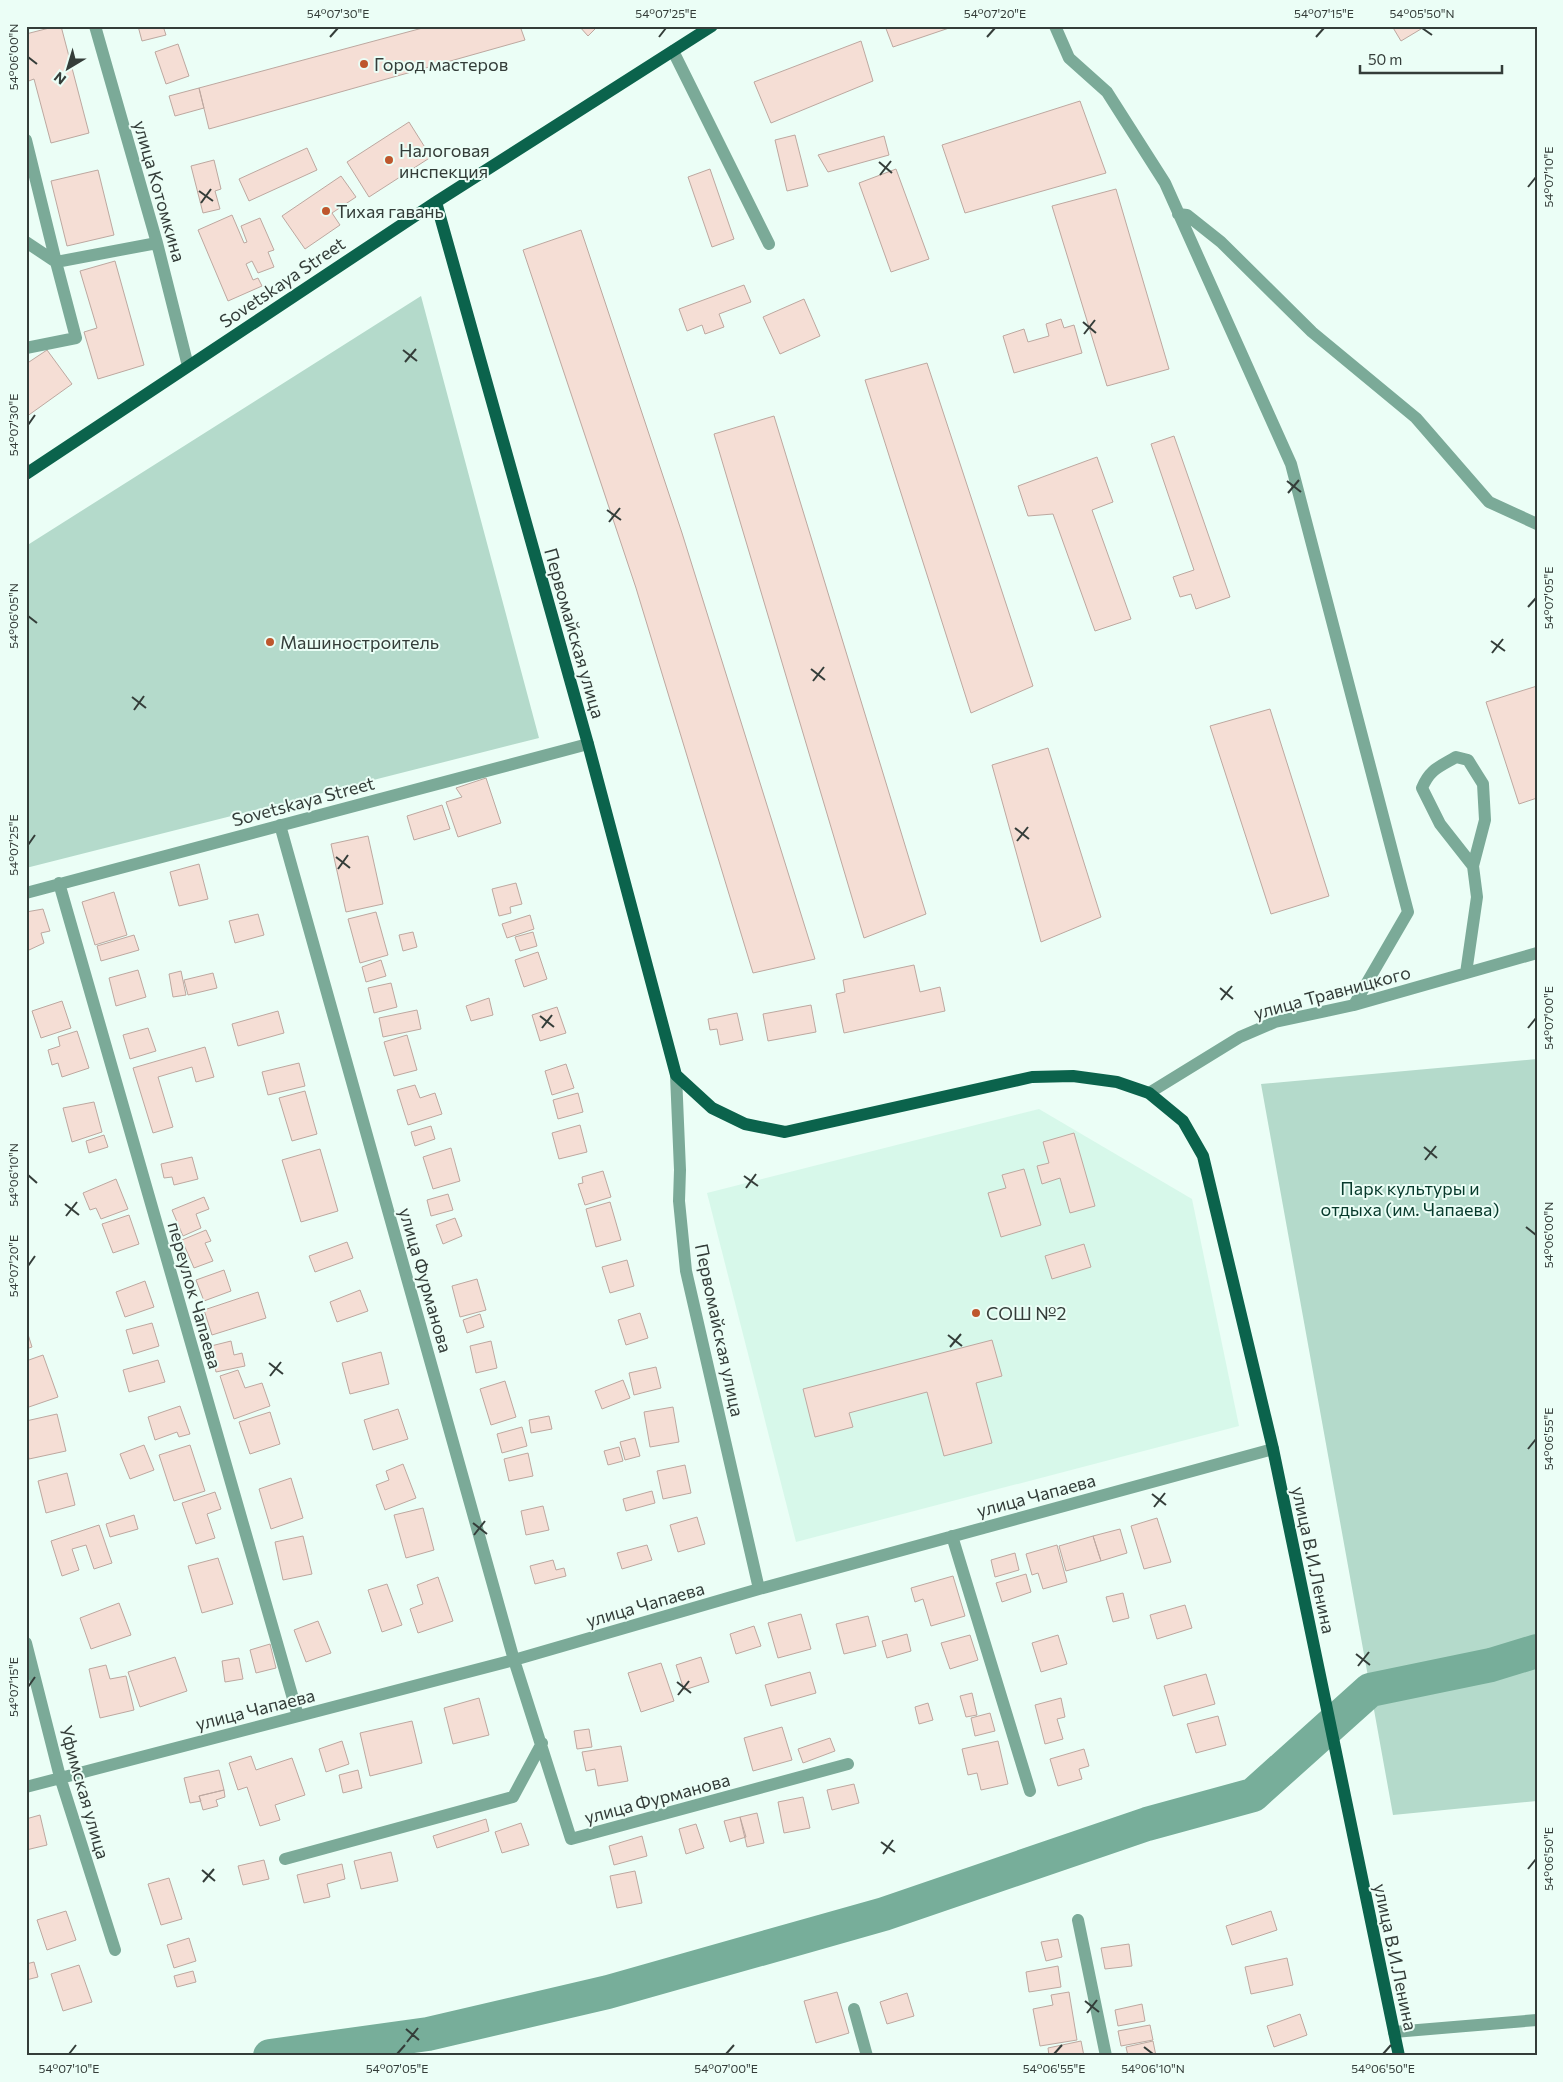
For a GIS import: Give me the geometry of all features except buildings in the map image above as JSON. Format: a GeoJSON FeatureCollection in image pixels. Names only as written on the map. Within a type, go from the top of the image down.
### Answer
{"type":"FeatureCollection","features":[{"type":"Feature","properties":{"kind":"main road","name":"Sovetskaya Street"},"geometry":{"type":"LineString","coordinates":[[26,474],[436,202],[712,26]]}},
{"type":"Feature","properties":{"kind":"main road","name":"Первомайская улица"},"geometry":{"type":"LineString","coordinates":[[436,202],[588,744],[676,1075]]}},
{"type":"Feature","properties":{"kind":"main road"},"geometry":{"type":"LineString","coordinates":[[676,1075],[712,1108],[745,1124],[785,1132],[1032,1077],[1073,1076],[1117,1082],[1149,1093]]}},
{"type":"Feature","properties":{"kind":"main road","name":"улица В.И.Ленина"},"geometry":{"type":"LineString","coordinates":[[1149,1093],[1183,1121],[1203,1156],[1273,1449],[1400,2056]]}},
{"type":"Feature","properties":{"kind":"street","name":"улица Котомкина"},"geometry":{"type":"LineString","coordinates":[[95,26],[157,243],[188,366]]}},
{"type":"Feature","properties":{"kind":"street"},"geometry":{"type":"LineString","coordinates":[[1055,26],[1069,58],[1107,92],[1164,183],[1291,464],[1408,912],[1354,1005]]}},
{"type":"Feature","properties":{"kind":"street"},"geometry":{"type":"LineString","coordinates":[[673,51],[769,244]]}},
{"type":"Feature","properties":{"kind":"street"},"geometry":{"type":"LineString","coordinates":[[26,140],[76,338],[26,348]]}},
{"type":"Feature","properties":{"kind":"street"},"geometry":{"type":"LineString","coordinates":[[1178,214],[1187,215],[1221,242],[1312,332],[1416,418],[1489,502],[1537,524]]}},
{"type":"Feature","properties":{"kind":"street"},"geometry":{"type":"LineString","coordinates":[[26,242],[56,262],[157,243]]}},
{"type":"Feature","properties":{"kind":"street","name":"Sovetskaya Street"},"geometry":{"type":"LineString","coordinates":[[26,893],[588,744]]}},
{"type":"Feature","properties":{"kind":"street"},"geometry":{"type":"LineString","coordinates":[[1466,973],[1477,897],[1473,866],[1485,820],[1483,784],[1468,760],[1456,757],[1427,776],[1422,788],[1440,824],[1473,866]]}},
{"type":"Feature","properties":{"kind":"street","name":"улица Фурманова"},"geometry":{"type":"LineString","coordinates":[[280,825],[514,1660],[571,1839],[848,1764]]}},
{"type":"Feature","properties":{"kind":"street","name":"переулок Чапаева"},"geometry":{"type":"LineString","coordinates":[[59,883],[298,1716]]}},
{"type":"Feature","properties":{"kind":"street","name":"улица Травницкого"},"geometry":{"type":"LineString","coordinates":[[1149,1093],[1240,1037],[1275,1022],[1354,1005],[1537,953]]}},
{"type":"Feature","properties":{"kind":"street","name":"Первомайская улица"},"geometry":{"type":"LineString","coordinates":[[676,1075],[680,1170],[679,1201],[686,1271],[759,1589]]}},
{"type":"Feature","properties":{"kind":"street","name":"улица Чапаева"},"geometry":{"type":"LineString","coordinates":[[26,1787],[514,1660],[759,1589],[1273,1449]]}},
{"type":"Feature","properties":{"kind":"street"},"geometry":{"type":"LineString","coordinates":[[952,1536],[1030,1791]]}},
{"type":"Feature","properties":{"kind":"street","name":"Уфимская улица"},"geometry":{"type":"LineString","coordinates":[[26,1643],[60,1778],[115,1950]]}},
{"type":"Feature","properties":{"kind":"street"},"geometry":{"type":"LineString","coordinates":[[285,1859],[513,1797],[542,1743]]}},
{"type":"Feature","properties":{"kind":"street"},"geometry":{"type":"LineString","coordinates":[[1078,1920],[1106,2056]]}},
{"type":"Feature","properties":{"kind":"street"},"geometry":{"type":"LineString","coordinates":[[854,2009],[866,2056]]}},
{"type":"Feature","properties":{"kind":"street"},"geometry":{"type":"LineString","coordinates":[[1394,2032],[1537,2020]]}},
{"type":"Feature","properties":{"kind":"shaded area","name":"СОШ №2"},"geometry":{"type":"Polygon","coordinates":[[[1039,1109],[1192,1199],[1239,1426],[796,1542],[707,1193],[1039,1109]]]}},
{"type":"Feature","properties":{"kind":"green space","name":"Машиностроитель"},"geometry":{"type":"Polygon","coordinates":[[[421,296],[539,738],[26,868],[26,546],[421,296]]]}},
{"type":"Feature","properties":{"kind":"green space","name":"Парк культуры и отдыха (им. Чапаева)"},"geometry":{"type":"Polygon","coordinates":[[[1537,1059],[1537,1801],[1393,1815],[1261,1084],[1537,1059]]]}},
{"type":"Feature","properties":{"kind":"waterway"},"geometry":{"type":"LineString","coordinates":[[270,2056],[428,2034],[608,1992],[884,1914],[1147,1824],[1253,1795],[1370,1690],[1491,1665],[1537,1651]]}},
{"type":"Feature","properties":{"kind":"place","name":"Город мастеров"},"geometry":{"type":"Point","coordinates":[364,64]}},
{"type":"Feature","properties":{"kind":"place","name":"Налоговая инспекция"},"geometry":{"type":"Point","coordinates":[389,160]}},
{"type":"Feature","properties":{"kind":"place","name":"Тихая гавань"},"geometry":{"type":"Point","coordinates":[326,211]}},
{"type":"Feature","properties":{"kind":"place","name":"Машиностроитель"},"geometry":{"type":"Point","coordinates":[270,642]}},
{"type":"Feature","properties":{"kind":"place","name":"СОШ №2"},"geometry":{"type":"Point","coordinates":[976,1313]}}]}
